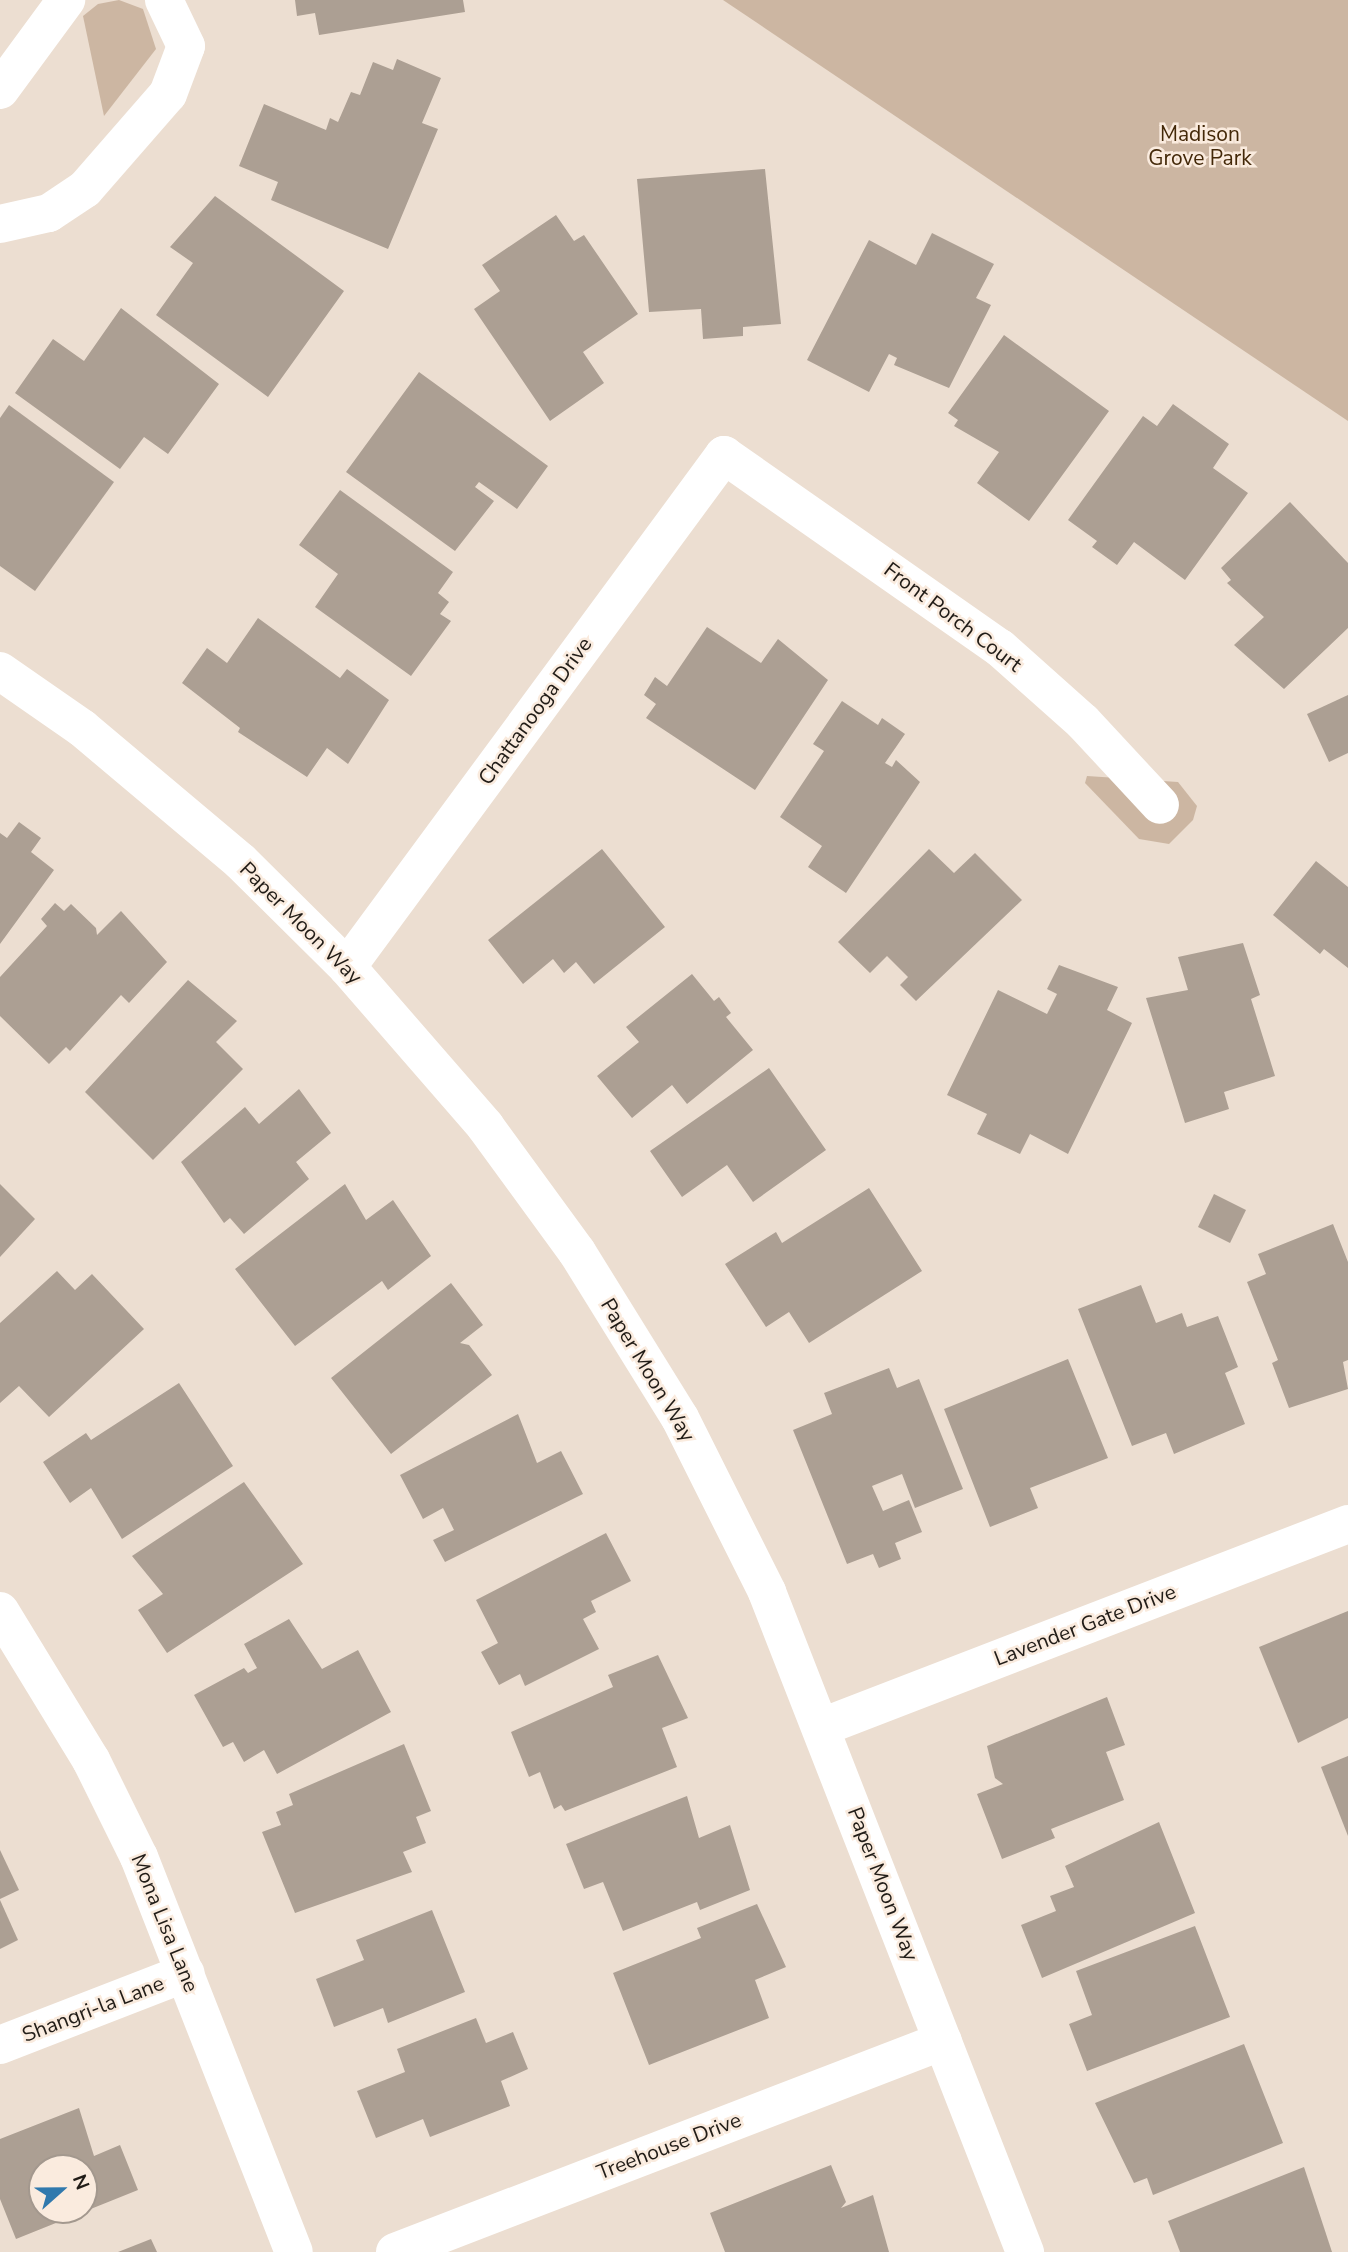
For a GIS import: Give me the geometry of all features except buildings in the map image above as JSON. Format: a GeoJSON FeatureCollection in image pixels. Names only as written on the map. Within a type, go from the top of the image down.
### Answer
{"type":"FeatureCollection","features":[{"type":"Feature","properties":{"kind":"street"},"geometry":{"type":"LineString","coordinates":[[0,90],[66,0]]}},
{"type":"Feature","properties":{"kind":"street"},"geometry":{"type":"LineString","coordinates":[[0,224],[49,213],[85,189],[168,94],[186,46],[164,0]]}},
{"type":"Feature","properties":{"kind":"street","name":"Front Porch Court"},"geometry":{"type":"LineString","coordinates":[[724,454],[1000,648],[1083,722],[1160,805]]}},
{"type":"Feature","properties":{"kind":"street","name":"Chattanooga Drive"},"geometry":{"type":"LineString","coordinates":[[347,967],[724,454]]}},
{"type":"Feature","properties":{"kind":"street","name":"Paper Moon Way"},"geometry":{"type":"LineString","coordinates":[[0,671],[82,728],[240,861],[347,967],[485,1126],[584,1264],[680,1418],[767,1592],[1025,2252]]}},
{"type":"Feature","properties":{"kind":"street","name":"Lavender Gate Drive"},"geometry":{"type":"LineString","coordinates":[[822,1727],[1348,1524]]}},
{"type":"Feature","properties":{"kind":"street","name":"Mona Lisa Lane"},"geometry":{"type":"LineString","coordinates":[[0,1611],[91,1759],[186,1973],[294,2252]]}},
{"type":"Feature","properties":{"kind":"street","name":"Shangri-la Lane"},"geometry":{"type":"LineString","coordinates":[[0,2045],[186,1973]]}},
{"type":"Feature","properties":{"kind":"street","name":"Treehouse Drive"},"geometry":{"type":"LineString","coordinates":[[395,2252],[943,2041]]}},
{"type":"Feature","properties":{"kind":"green space"},"geometry":{"type":"Polygon","coordinates":[[[119,0],[143,9],[156,49],[104,116],[83,16],[98,4],[119,0]]]}},
{"type":"Feature","properties":{"kind":"green space","name":"Madison Grove Park"},"geometry":{"type":"Polygon","coordinates":[[[723,0],[1348,0],[1348,421],[723,0]]]}},
{"type":"Feature","properties":{"kind":"green space"},"geometry":{"type":"Polygon","coordinates":[[[1087,776],[1178,782],[1197,806],[1193,820],[1169,844],[1139,839],[1085,783],[1087,776]]]}}]}
